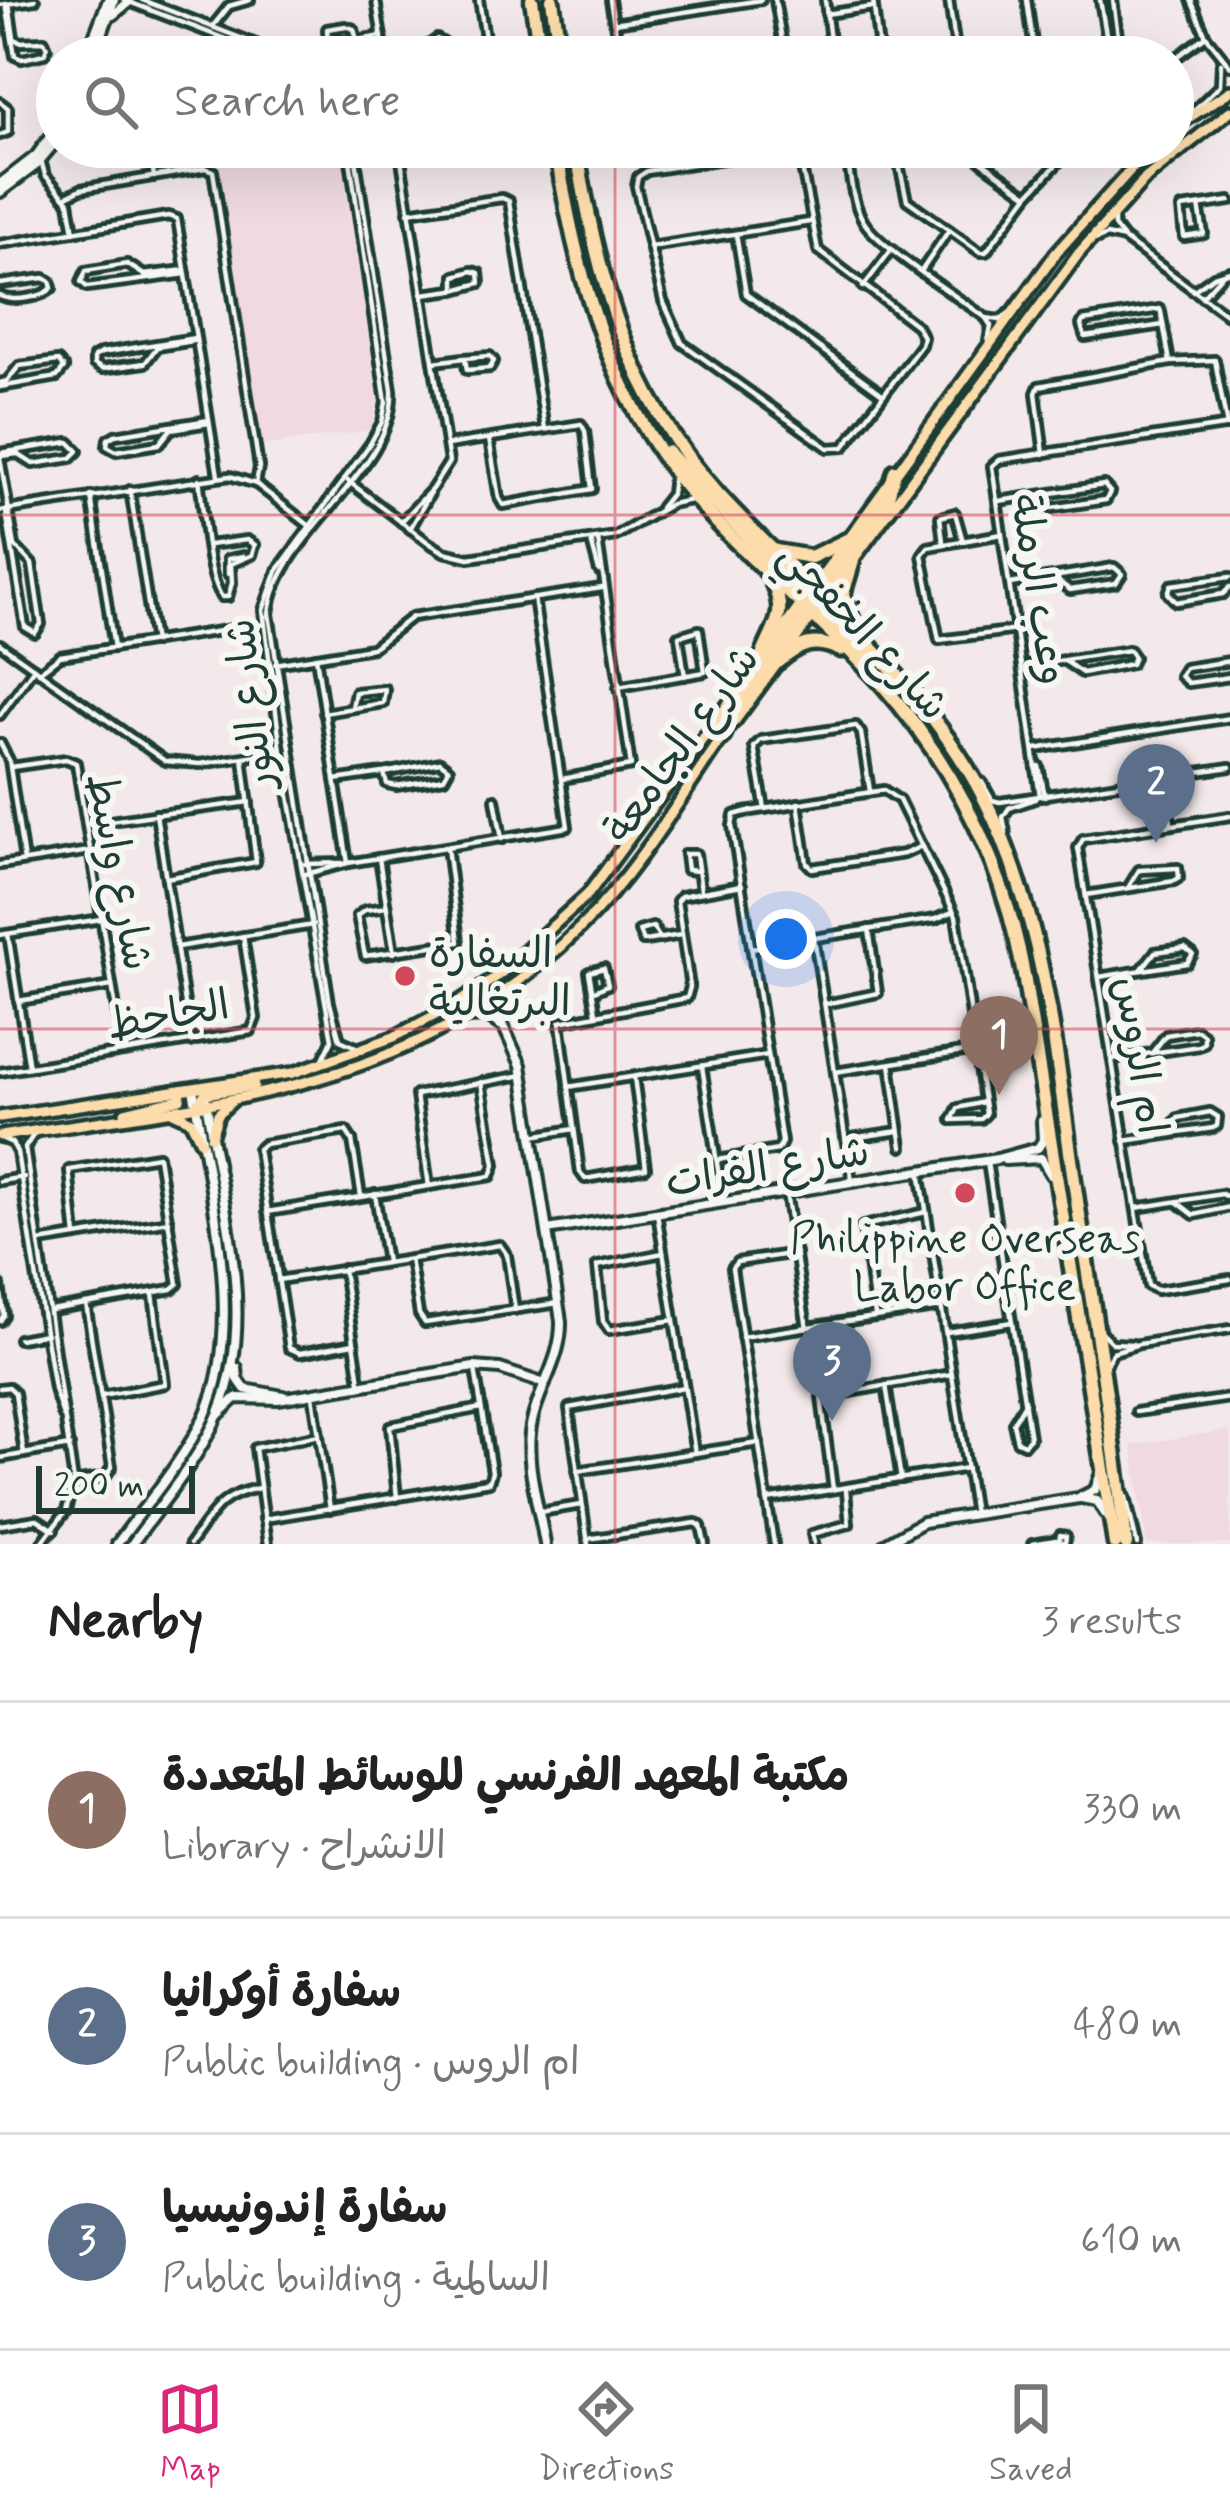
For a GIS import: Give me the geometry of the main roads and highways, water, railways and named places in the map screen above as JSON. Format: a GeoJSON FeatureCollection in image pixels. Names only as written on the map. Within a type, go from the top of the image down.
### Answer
{"type":"FeatureCollection","features":[{"type":"Feature","properties":{"kind":"highway"},"geometry":{"type":"LineString","coordinates":[[532,0],[538,36]]}},
{"type":"Feature","properties":{"kind":"highway"},"geometry":{"type":"LineString","coordinates":[[552,0],[558,36]]}},
{"type":"Feature","properties":{"kind":"highway","name":"شارع الخفجي"},"geometry":{"type":"LineString","coordinates":[[560,168],[573,246],[592,315],[655,444],[698,501],[768,572],[859,636],[906,685],[966,765],[1009,852],[1040,955],[1103,1383],[1114,1539]]}},
{"type":"Feature","properties":{"kind":"highway","name":"شارع الخفجي"},"geometry":{"type":"LineString","coordinates":[[580,168],[601,279],[636,371],[684,452],[771,549],[857,660],[920,731],[951,776],[987,848],[1019,946],[1108,1458],[1131,1544]]}},
{"type":"Feature","properties":{"kind":"highway"},"geometry":{"type":"LineString","coordinates":[[655,444],[682,466],[722,514],[811,603],[886,674],[906,685]]}},
{"type":"Feature","properties":{"kind":"highway"},"geometry":{"type":"LineString","coordinates":[[722,738],[732,715],[886,500],[895,471]]}},
{"type":"Feature","properties":{"kind":"highway"},"geometry":{"type":"LineString","coordinates":[[771,549],[811,557],[847,540]]}},
{"type":"Feature","properties":{"kind":"highway"},"geometry":{"type":"LineString","coordinates":[[853,561],[844,600],[859,636]]}},
{"type":"Feature","properties":{"kind":"highway"},"geometry":{"type":"LineString","coordinates":[[761,659],[780,615],[779,598],[768,572]]}},
{"type":"Feature","properties":{"kind":"highway"},"geometry":{"type":"LineString","coordinates":[[778,662],[814,641],[857,660]]}},
{"type":"Feature","properties":{"kind":"main road"},"geometry":{"type":"LineString","coordinates":[[1194,113],[1230,91]]}},
{"type":"Feature","properties":{"kind":"main road","name":"شارع الجامعة"},"geometry":{"type":"LineString","coordinates":[[1194,137],[1230,111]]}},
{"type":"Feature","properties":{"kind":"main road","name":"شارع الجامعة"},"geometry":{"type":"LineString","coordinates":[[0,1137],[161,1110],[197,1094],[237,1098],[346,1073],[467,1016],[552,956],[616,887],[778,662],[847,540],[895,471],[1077,226],[1131,168]]}},
{"type":"Feature","properties":{"kind":"main road","name":"شارع الجامعة"},"geometry":{"type":"LineString","coordinates":[[0,1118],[197,1094],[309,1068],[368,1048],[474,994],[574,909],[761,659],[853,561],[1079,253],[1157,168]]}},
{"type":"Feature","properties":{"kind":"main road"},"geometry":{"type":"LineString","coordinates":[[116,1118],[130,1110],[197,1094]]}},
{"type":"Feature","properties":{"kind":"main road"},"geometry":{"type":"LineString","coordinates":[[161,1110],[185,1116],[206,1139],[218,1114],[237,1098]]}},
{"type":"Feature","properties":{"kind":"place","name":"سفارة أوكرانيا"},"geometry":{"type":"Point","coordinates":[1156,843]}},
{"type":"Feature","properties":{"kind":"place","name":"السفارة البرتغالية"},"geometry":{"type":"Point","coordinates":[405,976]}},
{"type":"Feature","properties":{"kind":"place","name":"مكتبة المعهد الفرنسي للوسائط المتعددة"},"geometry":{"type":"Point","coordinates":[999,1095]}},
{"type":"Feature","properties":{"kind":"place","name":"Philippine Overseas Labor Office"},"geometry":{"type":"Point","coordinates":[965,1193]}},
{"type":"Feature","properties":{"kind":"place","name":"سفارة إندونيسيا"},"geometry":{"type":"Point","coordinates":[832,1421]}}]}
